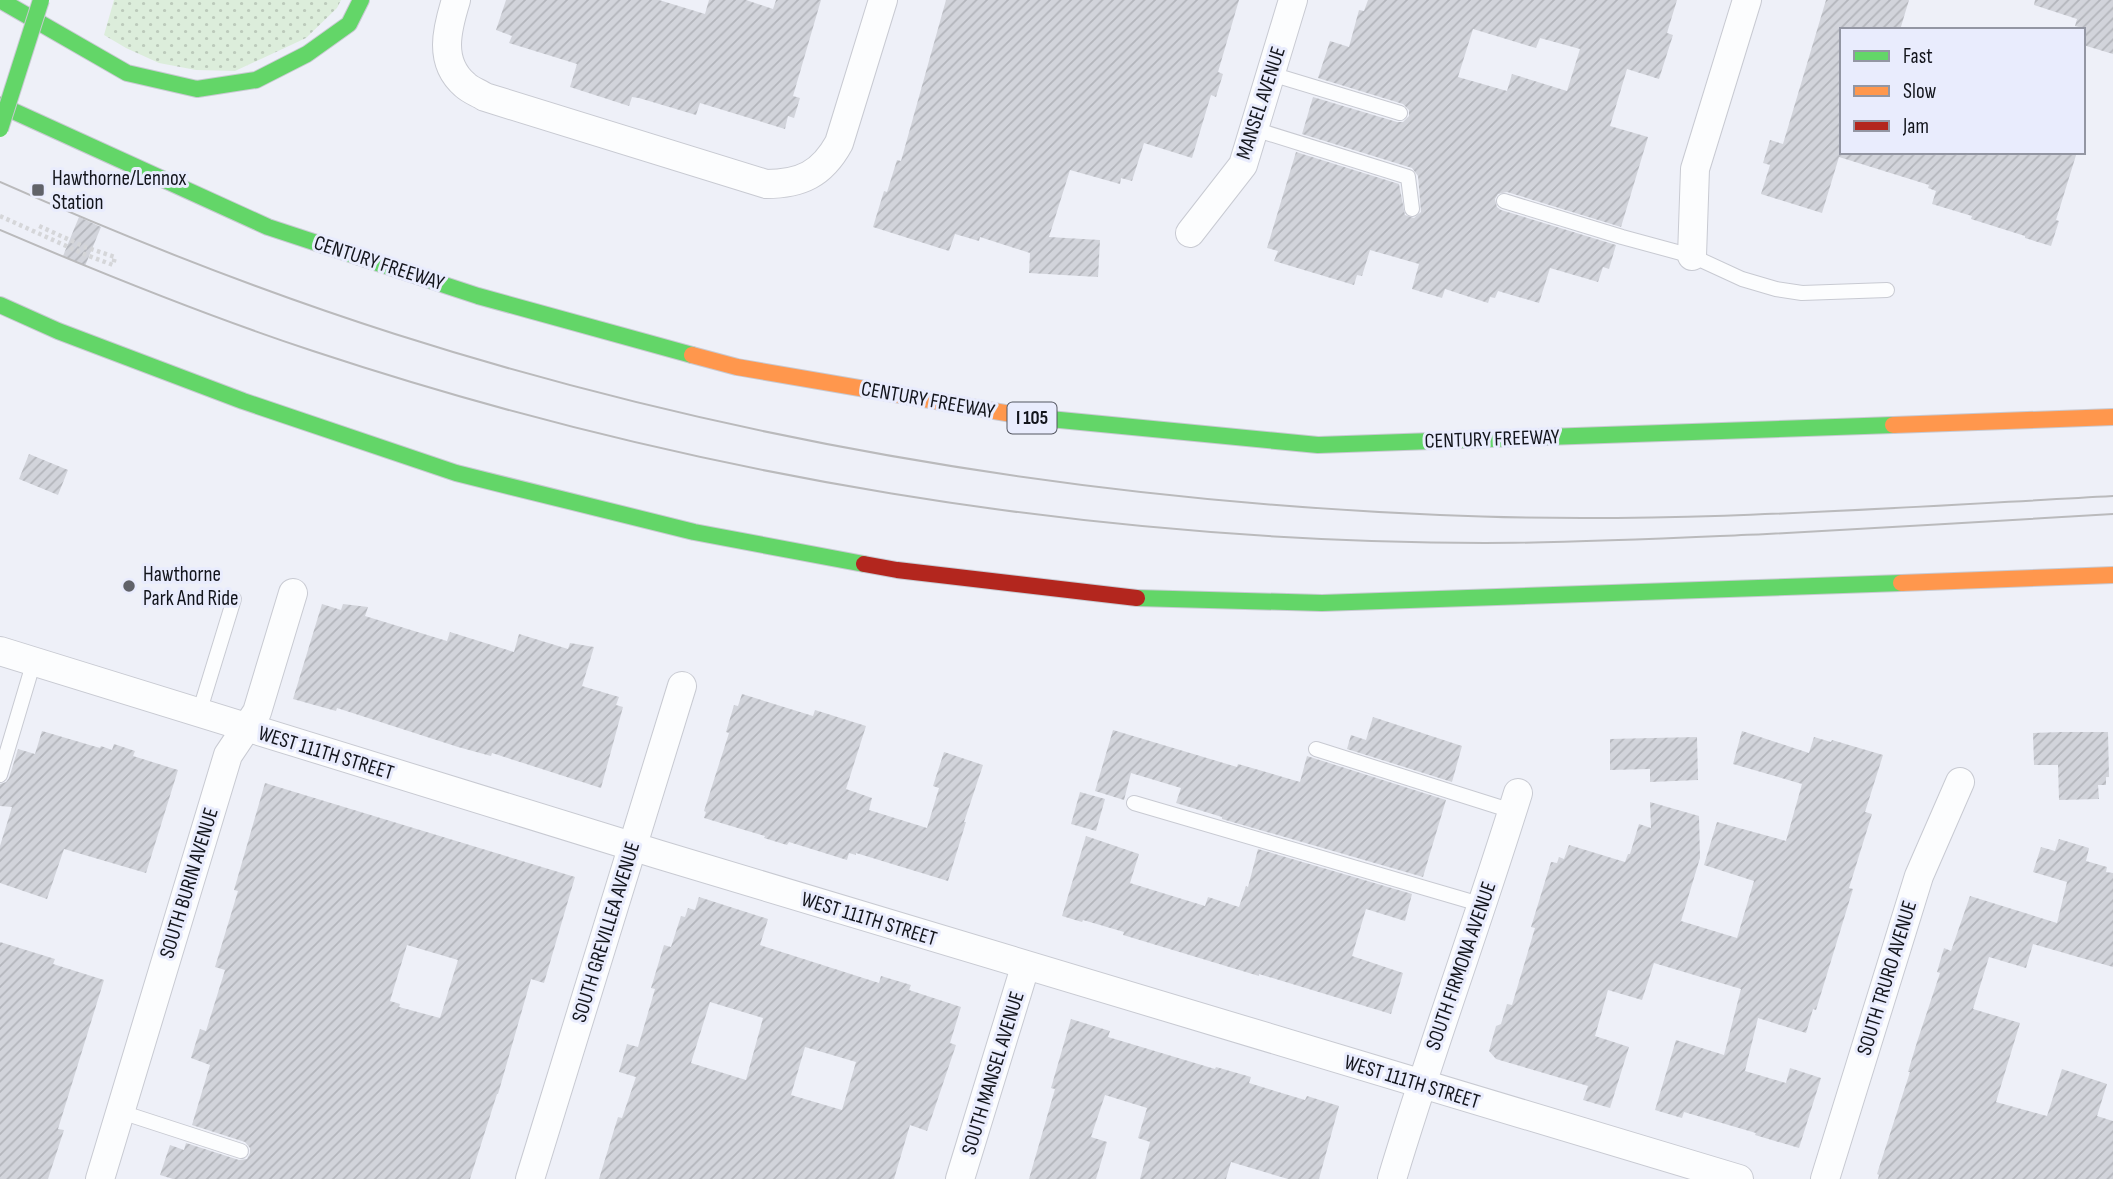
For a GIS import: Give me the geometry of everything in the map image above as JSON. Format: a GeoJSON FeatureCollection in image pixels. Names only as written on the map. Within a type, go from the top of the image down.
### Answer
{"type":"FeatureCollection","features":[{"type":"Feature","properties":{"kind":"main road"},"geometry":{"type":"LineString","coordinates":[[1,0],[127,73],[197,89],[256,80],[307,54],[349,24],[361,0]]}},
{"type":"Feature","properties":{"kind":"main road"},"geometry":{"type":"LineString","coordinates":[[0,129],[41,0]]}},
{"type":"Feature","properties":{"kind":"main road","name":"CENTURY FREEWAY"},"geometry":{"type":"LineString","coordinates":[[0,104],[268,227],[478,296],[737,367],[1048,420],[1318,445],[2113,417]]}},
{"type":"Feature","properties":{"kind":"main road"},"geometry":{"type":"LineString","coordinates":[[0,305],[58,331],[243,401],[456,473],[694,532],[910,571],[1123,598],[1322,603],[2113,575]]}},
{"type":"Feature","properties":{"kind":"street"},"geometry":{"type":"LineString","coordinates":[[456,0],[446,47],[451,68],[465,86],[485,97],[766,184],[787,184],[808,176],[829,162],[839,144],[883,0]]}},
{"type":"Feature","properties":{"kind":"street","name":"MANSEL AVENUE"},"geometry":{"type":"LineString","coordinates":[[1190,233],[1243,165],[1293,0]]}},
{"type":"Feature","properties":{"kind":"street"},"geometry":{"type":"LineString","coordinates":[[1692,256],[1695,169],[1747,0]]}},
{"type":"Feature","properties":{"kind":"street","name":"SOUTH BURIN AVENUE"},"geometry":{"type":"LineString","coordinates":[[100,1179],[228,755],[257,712],[293,593]]}},
{"type":"Feature","properties":{"kind":"street","name":"WEST 111TH STREET"},"geometry":{"type":"LineString","coordinates":[[0,651],[1025,967],[1740,1179]]}},
{"type":"Feature","properties":{"kind":"street","name":"SOUTH GREVILLEA AVENUE"},"geometry":{"type":"LineString","coordinates":[[530,1179],[682,685]]}},
{"type":"Feature","properties":{"kind":"street","name":"SOUTH TRURO AVENUE"},"geometry":{"type":"LineString","coordinates":[[1825,1179],[1919,876],[1960,782]]}},
{"type":"Feature","properties":{"kind":"street","name":"SOUTH FIRMONA AVENUE"},"geometry":{"type":"LineString","coordinates":[[1392,1179],[1420,1084],[1483,905],[1515,802]]}},
{"type":"Feature","properties":{"kind":"street","name":"SOUTH MANSEL AVENUE"},"geometry":{"type":"LineString","coordinates":[[960,1179],[1025,967]]}},
{"type":"Feature","properties":{"kind":"lane"},"geometry":{"type":"LineString","coordinates":[[1270,74],[1400,113]]}},
{"type":"Feature","properties":{"kind":"lane"},"geometry":{"type":"LineString","coordinates":[[1254,129],[1408,177],[1412,209]]}},
{"type":"Feature","properties":{"kind":"lane"},"geometry":{"type":"LineString","coordinates":[[1504,201],[1692,256],[1742,279],[1776,289],[1802,293],[1887,290]]}},
{"type":"Feature","properties":{"kind":"lane"},"geometry":{"type":"LineString","coordinates":[[200,713],[234,599]]}},
{"type":"Feature","properties":{"kind":"lane"},"geometry":{"type":"LineString","coordinates":[[0,775],[34,662]]}},
{"type":"Feature","properties":{"kind":"lane"},"geometry":{"type":"LineString","coordinates":[[1315,749],[1515,802]]}},
{"type":"Feature","properties":{"kind":"lane"},"geometry":{"type":"LineString","coordinates":[[1134,803],[1483,905]]}},
{"type":"Feature","properties":{"kind":"lane"},"geometry":{"type":"LineString","coordinates":[[121,1112],[241,1151]]}},
{"type":"Feature","properties":{"kind":"path"},"geometry":{"type":"LineString","coordinates":[[0,216],[113,265],[116,257],[85,247],[37,225]]}},
{"type":"Feature","properties":{"kind":"green space"},"geometry":{"type":"Polygon","coordinates":[[[114,0],[341,0],[337,8],[306,38],[235,71],[196,70],[159,63],[126,48],[104,35],[114,0]]]}},
{"type":"Feature","properties":{"kind":"building"},"geometry":{"type":"Polygon","coordinates":[[[506,0],[659,0],[705,14],[709,0],[746,0],[773,9],[776,0],[821,0],[793,96],[800,98],[794,118],[788,116],[785,129],[700,103],[696,115],[632,97],[629,106],[570,87],[577,64],[509,43],[512,36],[496,30],[506,0]]]}},
{"type":"Feature","properties":{"kind":"building"},"geometry":{"type":"Polygon","coordinates":[[[946,0],[1239,0],[1218,72],[1223,74],[1216,97],[1211,95],[1192,158],[1144,143],[1132,181],[1121,178],[1120,184],[1070,170],[1049,237],[1100,240],[1098,277],[1029,273],[1030,253],[980,237],[979,241],[955,234],[949,251],[873,227],[897,160],[901,161],[946,0]]]}},
{"type":"Feature","properties":{"kind":"building"},"geometry":{"type":"Polygon","coordinates":[[[1368,0],[1677,0],[1667,33],[1673,35],[1659,79],[1627,69],[1610,126],[1648,137],[1621,227],[1507,192],[1498,194],[1495,199],[1501,210],[1616,245],[1609,269],[1603,267],[1598,282],[1550,268],[1539,303],[1498,291],[1495,298],[1490,297],[1488,303],[1445,289],[1442,298],[1412,289],[1419,264],[1370,250],[1362,276],[1357,275],[1354,285],[1274,261],[1278,251],[1267,248],[1296,152],[1399,184],[1405,215],[1414,218],[1421,212],[1418,176],[1412,168],[1302,134],[1313,97],[1397,122],[1403,122],[1409,116],[1409,110],[1403,104],[1318,78],[1330,41],[1349,47],[1359,10],[1364,11],[1368,0]],[[1473,29],[1458,77],[1507,91],[1512,74],[1567,91],[1580,49],[1540,38],[1536,48],[1473,29]]]}},
{"type":"Feature","properties":{"kind":"building"},"geometry":{"type":"Polygon","coordinates":[[[1826,0],[1909,0],[1901,28],[1840,28],[1840,154],[2076,154],[2051,246],[1932,204],[1936,191],[1928,188],[1929,185],[1839,157],[1822,213],[1761,194],[1770,165],[1763,163],[1770,140],[1783,144],[1826,0]]]}},
{"type":"Feature","properties":{"kind":"building"},"geometry":{"type":"Polygon","coordinates":[[[2035,0],[2113,0],[2113,54],[2085,46],[2085,28],[2075,26],[2077,19],[2034,5],[2035,0]]]}},
{"type":"Feature","properties":{"kind":"building"},"geometry":{"type":"Polygon","coordinates":[[[79,217],[101,227],[85,266],[63,256],[79,217]]]}},
{"type":"Feature","properties":{"kind":"building"},"geometry":{"type":"Polygon","coordinates":[[[29,454],[68,470],[58,495],[19,479],[29,454]]]}},
{"type":"Feature","properties":{"kind":"building"},"geometry":{"type":"Polygon","coordinates":[[[322,604],[341,610],[343,604],[368,607],[365,616],[447,641],[450,632],[514,652],[519,634],[568,649],[570,643],[594,647],[582,686],[619,697],[616,705],[623,707],[601,788],[492,753],[491,756],[458,747],[337,708],[336,711],[293,699],[322,604]]]}},
{"type":"Feature","properties":{"kind":"building"},"geometry":{"type":"Polygon","coordinates":[[[742,694],[813,716],[815,710],[866,726],[846,789],[872,798],[869,810],[927,828],[939,788],[933,786],[944,752],[983,765],[948,881],[856,853],[849,853],[847,860],[789,842],[787,845],[704,818],[729,733],[726,732],[734,705],[738,706],[742,694]]]}},
{"type":"Feature","properties":{"kind":"building"},"geometry":{"type":"Polygon","coordinates":[[[1373,717],[1462,746],[1452,782],[1347,749],[1351,735],[1366,740],[1373,717]]]}},
{"type":"Feature","properties":{"kind":"building"},"geometry":{"type":"Polygon","coordinates":[[[1113,730],[1237,767],[1238,764],[1300,782],[1307,756],[1446,800],[1423,877],[1222,819],[1176,803],[1181,788],[1131,773],[1124,800],[1095,791],[1113,730]]]}},
{"type":"Feature","properties":{"kind":"building"},"geometry":{"type":"Polygon","coordinates":[[[42,731],[100,748],[101,746],[112,750],[114,744],[135,751],[133,756],[178,770],[146,873],[64,849],[47,899],[0,883],[0,846],[12,807],[0,806],[0,784],[9,778],[18,749],[35,754],[42,731]]]}},
{"type":"Feature","properties":{"kind":"building"},"geometry":{"type":"Polygon","coordinates":[[[1742,731],[1809,753],[1814,737],[1883,755],[1865,812],[1872,814],[1849,888],[1853,889],[1816,1010],[1813,1009],[1806,1033],[1758,1018],[1745,1071],[1786,1083],[1790,1068],[1821,1078],[1799,1148],[1684,1112],[1682,1118],[1655,1110],[1676,1040],[1724,1055],[1741,989],[1654,963],[1642,1000],[1608,990],[1595,1036],[1629,1047],[1610,1108],[1583,1100],[1588,1086],[1496,1059],[1489,1051],[1496,1026],[1501,1024],[1507,1004],[1512,1005],[1535,928],[1531,927],[1551,862],[1557,863],[1559,857],[1564,859],[1569,845],[1625,862],[1639,824],[1651,828],[1650,802],[1699,816],[1700,858],[1681,921],[1737,938],[1754,881],[1704,865],[1717,822],[1786,841],[1802,784],[1733,764],[1742,731]]]}},
{"type":"Feature","properties":{"kind":"building"},"geometry":{"type":"Polygon","coordinates":[[[2108,732],[2109,777],[2106,777],[2106,785],[2098,785],[2099,799],[2059,800],[2058,765],[2034,765],[2033,733],[2108,732]]]}},
{"type":"Feature","properties":{"kind":"building"},"geometry":{"type":"Polygon","coordinates":[[[1697,737],[1698,780],[1650,782],[1650,769],[1610,770],[1610,739],[1697,737]]]}},
{"type":"Feature","properties":{"kind":"building"},"geometry":{"type":"Polygon","coordinates":[[[265,783],[575,877],[544,983],[531,979],[470,1179],[173,1179],[160,1175],[170,1145],[184,1150],[186,1143],[239,1160],[247,1159],[250,1153],[245,1142],[192,1125],[210,1065],[191,1058],[200,1029],[206,1031],[225,970],[215,967],[238,891],[234,890],[265,783]],[[407,945],[390,1001],[400,1004],[399,1007],[440,1018],[458,960],[407,945]]]}},
{"type":"Feature","properties":{"kind":"building"},"geometry":{"type":"Polygon","coordinates":[[[1080,792],[1105,799],[1096,831],[1071,824],[1080,792]]]}},
{"type":"Feature","properties":{"kind":"building"},"geometry":{"type":"Polygon","coordinates":[[[1086,836],[1139,854],[1130,883],[1205,906],[1208,897],[1239,907],[1246,886],[1248,887],[1258,849],[1412,894],[1405,921],[1366,909],[1352,956],[1403,973],[1391,1014],[1123,935],[1124,932],[1062,916],[1086,836]]]}},
{"type":"Feature","properties":{"kind":"building"},"geometry":{"type":"Polygon","coordinates":[[[2059,839],[2089,848],[2086,861],[2107,867],[2106,872],[2113,873],[2113,967],[2033,944],[2026,968],[1989,957],[1973,1009],[2020,1023],[1996,1102],[2047,1116],[2062,1069],[2107,1084],[2097,1116],[2113,1121],[2113,1179],[1878,1179],[1877,1174],[1940,973],[1937,972],[1944,948],[1951,951],[1970,896],[2057,923],[2067,882],[2033,872],[2041,847],[2055,851],[2059,839]]]}},
{"type":"Feature","properties":{"kind":"building"},"geometry":{"type":"Polygon","coordinates":[[[699,897],[768,919],[760,945],[879,983],[881,976],[911,985],[909,990],[961,1007],[950,1043],[956,1045],[927,1131],[910,1125],[894,1179],[599,1179],[618,1117],[622,1118],[636,1077],[619,1072],[627,1044],[638,1047],[655,989],[651,988],[664,945],[671,947],[681,916],[685,917],[688,908],[695,910],[699,897]],[[710,1002],[691,1063],[746,1080],[763,1018],[710,1002]],[[805,1047],[791,1095],[842,1110],[856,1062],[805,1047]]]}},
{"type":"Feature","properties":{"kind":"building"},"geometry":{"type":"Polygon","coordinates":[[[0,942],[55,959],[53,964],[104,980],[58,1129],[64,1130],[48,1179],[0,1179],[0,942]]]}},
{"type":"Feature","properties":{"kind":"building"},"geometry":{"type":"Polygon","coordinates":[[[1071,1019],[1110,1031],[1108,1037],[1251,1077],[1249,1083],[1305,1100],[1307,1096],[1339,1106],[1319,1179],[1288,1179],[1231,1162],[1226,1179],[1140,1179],[1150,1142],[1138,1138],[1147,1108],[1105,1095],[1091,1137],[1107,1142],[1096,1179],[1029,1179],[1055,1089],[1051,1088],[1071,1019]]]}},
{"type":"Feature","properties":{"kind":"tram line"},"geometry":{"type":"LineString","coordinates":[[0,182],[97,224],[245,282],[395,334],[523,372],[652,406],[781,435],[1043,480],[1175,496],[1307,507],[1524,518],[1776,514],[2113,496]]}},
{"type":"Feature","properties":{"kind":"tram line"},"geometry":{"type":"LineString","coordinates":[[0,230],[234,324],[456,395],[600,434],[745,466],[891,494],[1039,515],[1187,530],[1336,540],[1485,543],[1767,534],[2113,514]]}},
{"type":"Feature","properties":{"kind":"traffic: fast"},"geometry":{"type":"LineString","coordinates":[[0,0],[127,73],[197,89],[256,80],[307,54],[349,24],[361,0]]}},
{"type":"Feature","properties":{"kind":"traffic: fast"},"geometry":{"type":"LineString","coordinates":[[0,129],[41,0]]}},
{"type":"Feature","properties":{"kind":"traffic: fast"},"geometry":{"type":"LineString","coordinates":[[0,105],[268,227],[478,296],[692,355]]}},
{"type":"Feature","properties":{"kind":"traffic: fast"},"geometry":{"type":"LineString","coordinates":[[0,305],[58,331],[243,401],[456,473],[694,532],[864,564]]}},
{"type":"Feature","properties":{"kind":"traffic: fast"},"geometry":{"type":"LineString","coordinates":[[1029,417],[1318,445],[1893,425]]}},
{"type":"Feature","properties":{"kind":"traffic: fast"},"geometry":{"type":"LineString","coordinates":[[1137,598],[1322,603],[1901,583]]}},
{"type":"Feature","properties":{"kind":"traffic: slow"},"geometry":{"type":"LineString","coordinates":[[692,355],[737,367],[1029,417]]}},
{"type":"Feature","properties":{"kind":"traffic: slow"},"geometry":{"type":"LineString","coordinates":[[1893,425],[2113,417]]}},
{"type":"Feature","properties":{"kind":"traffic: slow"},"geometry":{"type":"LineString","coordinates":[[1901,583],[2113,575]]}},
{"type":"Feature","properties":{"kind":"traffic: jam"},"geometry":{"type":"LineString","coordinates":[[864,564],[1137,598]]}},
{"type":"Feature","properties":{"kind":"place","name":"Hawthorne/Lennox Station"},"geometry":{"type":"Point","coordinates":[38,190]}},
{"type":"Feature","properties":{"kind":"place","name":"Hawthorne Park And Ride"},"geometry":{"type":"Point","coordinates":[129,586]}}]}
